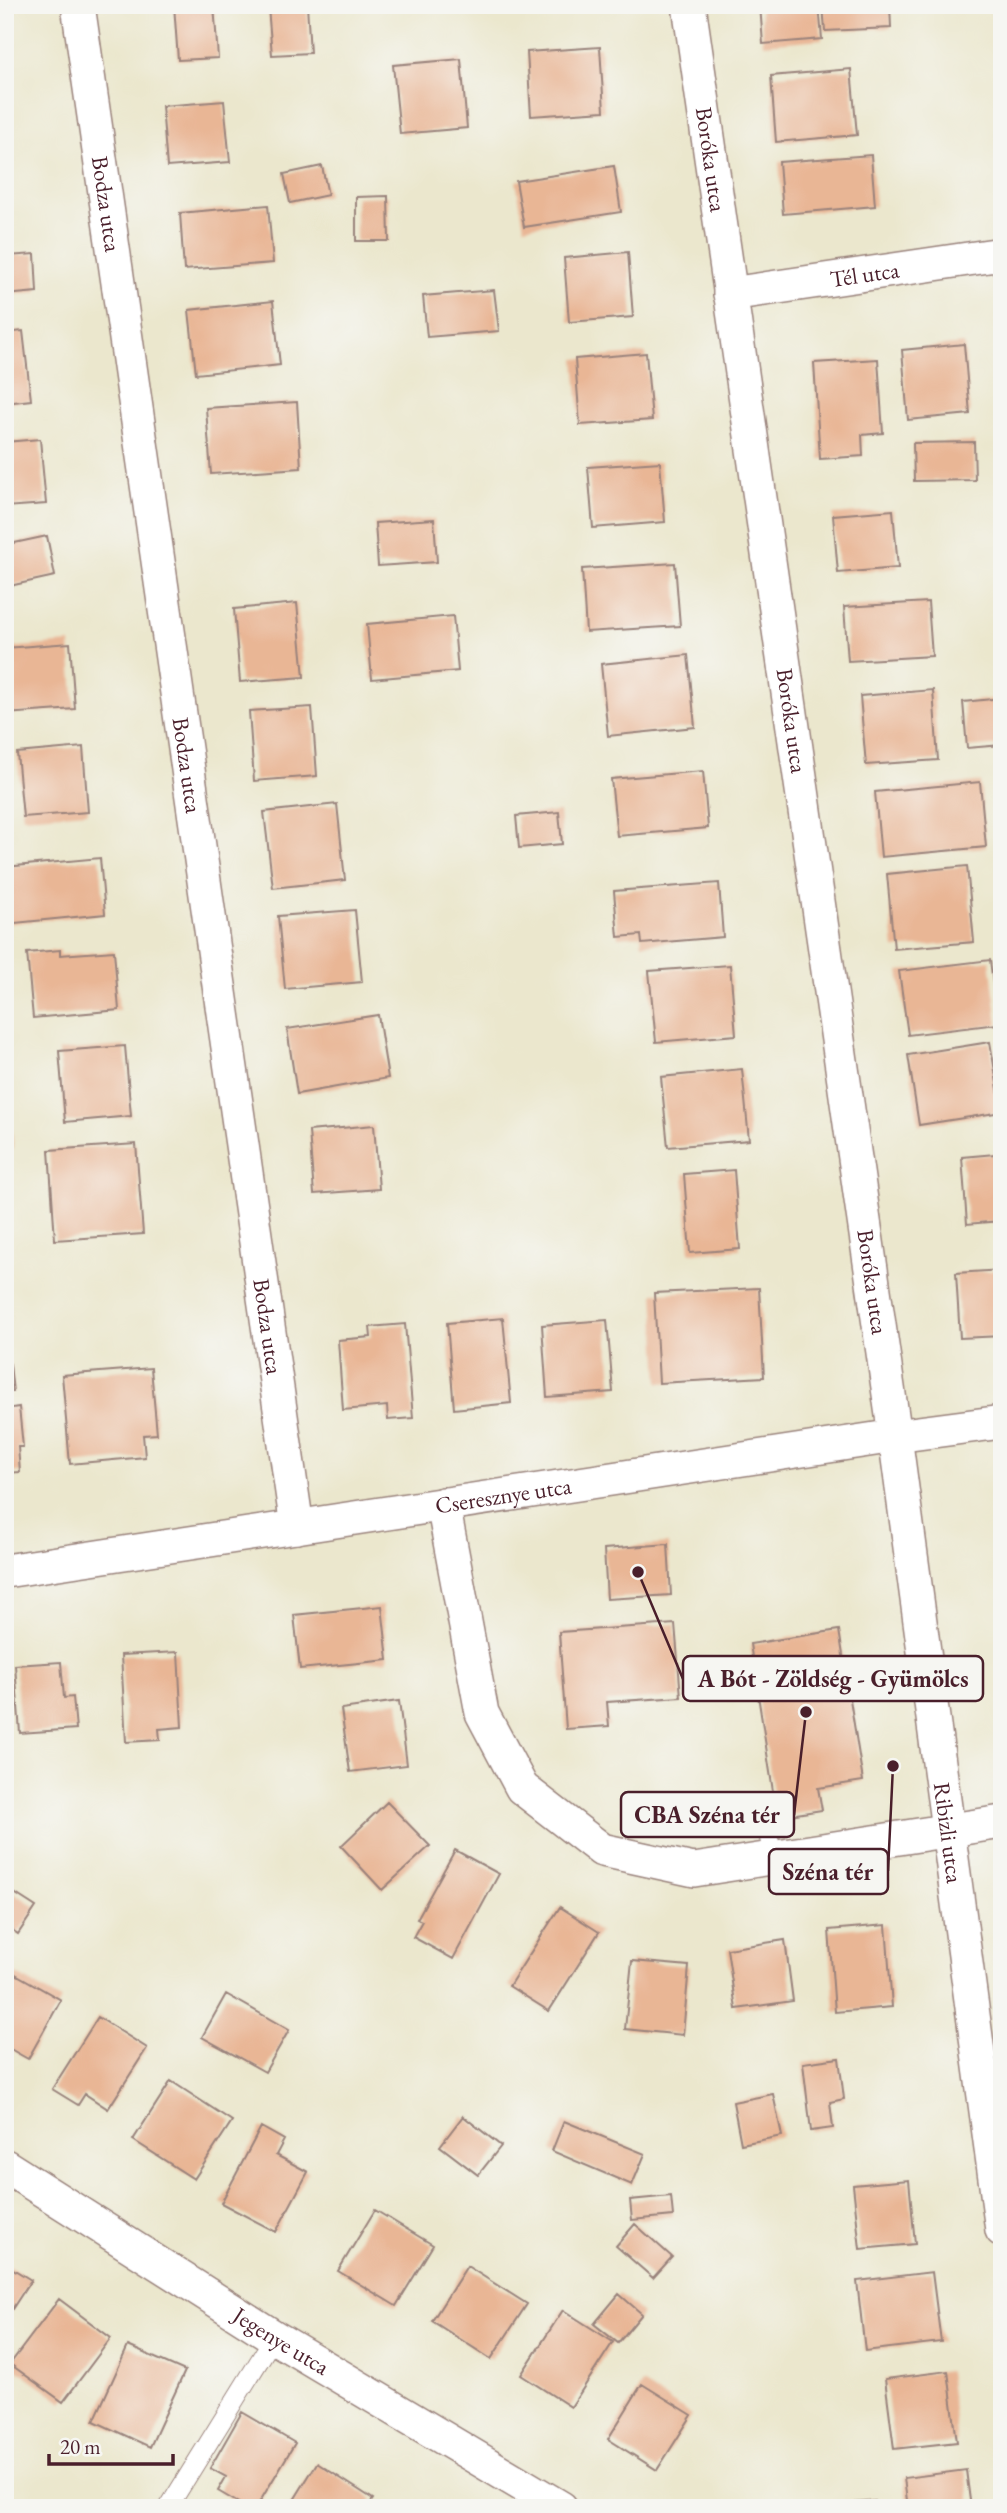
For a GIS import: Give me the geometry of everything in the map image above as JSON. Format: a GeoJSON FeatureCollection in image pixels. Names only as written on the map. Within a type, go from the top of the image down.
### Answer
{"type":"FeatureCollection","features":[{"type":"Feature","properties":{"kind":"street","name":"Bodza utca"},"geometry":{"type":"LineString","coordinates":[[78,5],[297,1527]]}},
{"type":"Feature","properties":{"kind":"street","name":"Boróka utca"},"geometry":{"type":"LineString","coordinates":[[689,5],[895,1436]]}},
{"type":"Feature","properties":{"kind":"street","name":"Tél utca"},"geometry":{"type":"LineString","coordinates":[[730,294],[1002,254]]}},
{"type":"Feature","properties":{"kind":"street","name":"Cseresznye utca"},"geometry":{"type":"LineString","coordinates":[[5,1571],[1002,1422]]}},
{"type":"Feature","properties":{"kind":"street","name":"Ribizli utca"},"geometry":{"type":"LineString","coordinates":[[895,1436],[1002,2230]]}},
{"type":"Feature","properties":{"kind":"street"},"geometry":{"type":"LineString","coordinates":[[443,1504],[482,1713],[522,1788],[603,1850],[694,1870],[1002,1822]]}},
{"type":"Feature","properties":{"kind":"street","name":"Jegenye utca"},"geometry":{"type":"LineString","coordinates":[[5,2166],[274,2337],[561,2508]]}},
{"type":"Feature","properties":{"kind":"lane"},"geometry":{"type":"LineString","coordinates":[[766,1823],[773,1858]]}},
{"type":"Feature","properties":{"kind":"lane"},"geometry":{"type":"LineString","coordinates":[[168,2508],[274,2337]]}},
{"type":"Feature","properties":{"kind":"building"},"geometry":{"type":"Polygon","coordinates":[[[174,5],[214,5],[218,58],[178,60],[174,5]]]}},
{"type":"Feature","properties":{"kind":"building"},"geometry":{"type":"Polygon","coordinates":[[[307,5],[310,53],[272,55],[268,7],[307,5]]]}},
{"type":"Feature","properties":{"kind":"building"},"geometry":{"type":"Polygon","coordinates":[[[760,5],[819,5],[822,39],[763,44],[760,5]]]}},
{"type":"Feature","properties":{"kind":"building"},"geometry":{"type":"Polygon","coordinates":[[[823,5],[890,5],[891,28],[825,31],[823,5]]]}},
{"type":"Feature","properties":{"kind":"building"},"geometry":{"type":"Polygon","coordinates":[[[600,47],[604,111],[531,116],[527,52],[600,47]]]}},
{"type":"Feature","properties":{"kind":"building"},"geometry":{"type":"Polygon","coordinates":[[[461,59],[467,128],[400,134],[393,65],[461,59]]]}},
{"type":"Feature","properties":{"kind":"building"},"geometry":{"type":"Polygon","coordinates":[[[851,69],[857,135],[776,142],[771,76],[851,69]]]}},
{"type":"Feature","properties":{"kind":"building"},"geometry":{"type":"Polygon","coordinates":[[[224,101],[230,162],[167,167],[162,106],[224,101]]]}},
{"type":"Feature","properties":{"kind":"building"},"geometry":{"type":"Polygon","coordinates":[[[871,155],[875,206],[783,214],[779,162],[871,155]]]}},
{"type":"Feature","properties":{"kind":"building"},"geometry":{"type":"Polygon","coordinates":[[[322,166],[328,195],[290,203],[284,174],[322,166]]]}},
{"type":"Feature","properties":{"kind":"building"},"geometry":{"type":"Polygon","coordinates":[[[614,166],[621,212],[524,227],[516,181],[614,166]]]}},
{"type":"Feature","properties":{"kind":"building"},"geometry":{"type":"Polygon","coordinates":[[[388,196],[389,241],[356,241],[356,197],[388,196]]]}},
{"type":"Feature","properties":{"kind":"building"},"geometry":{"type":"Polygon","coordinates":[[[268,205],[273,263],[184,270],[180,213],[268,205]]]}},
{"type":"Feature","properties":{"kind":"building"},"geometry":{"type":"Polygon","coordinates":[[[5,239],[8,256],[35,254],[37,292],[5,295],[5,239]]]}},
{"type":"Feature","properties":{"kind":"building"},"geometry":{"type":"Polygon","coordinates":[[[628,252],[633,317],[569,322],[564,258],[628,252]]]}},
{"type":"Feature","properties":{"kind":"building"},"geometry":{"type":"Polygon","coordinates":[[[494,290],[499,331],[427,337],[423,296],[494,290]]]}},
{"type":"Feature","properties":{"kind":"building"},"geometry":{"type":"Polygon","coordinates":[[[273,301],[280,365],[196,374],[189,310],[273,301]]]}},
{"type":"Feature","properties":{"kind":"building"},"geometry":{"type":"Polygon","coordinates":[[[23,331],[31,400],[5,403],[5,333],[23,331]]]}},
{"type":"Feature","properties":{"kind":"building"},"geometry":{"type":"Polygon","coordinates":[[[964,344],[970,414],[908,420],[902,350],[964,344]]]}},
{"type":"Feature","properties":{"kind":"building"},"geometry":{"type":"Polygon","coordinates":[[[646,353],[652,420],[580,425],[575,359],[646,353]]]}},
{"type":"Feature","properties":{"kind":"building"},"geometry":{"type":"Polygon","coordinates":[[[878,359],[883,433],[862,435],[863,456],[820,459],[814,363],[878,359]]]}},
{"type":"Feature","properties":{"kind":"building"},"geometry":{"type":"Polygon","coordinates":[[[297,402],[301,468],[211,474],[206,408],[297,402]]]}},
{"type":"Feature","properties":{"kind":"building"},"geometry":{"type":"Polygon","coordinates":[[[40,439],[46,504],[5,507],[5,442],[40,439]]]}},
{"type":"Feature","properties":{"kind":"building"},"geometry":{"type":"Polygon","coordinates":[[[974,442],[975,480],[914,481],[913,443],[974,442]]]}},
{"type":"Feature","properties":{"kind":"building"},"geometry":{"type":"Polygon","coordinates":[[[660,462],[665,522],[593,528],[588,467],[660,462]]]}},
{"type":"Feature","properties":{"kind":"building"},"geometry":{"type":"Polygon","coordinates":[[[893,510],[898,568],[838,573],[833,515],[893,510]]]}},
{"type":"Feature","properties":{"kind":"building"},"geometry":{"type":"Polygon","coordinates":[[[434,519],[437,562],[378,566],[375,523],[434,519]]]}},
{"type":"Feature","properties":{"kind":"building"},"geometry":{"type":"Polygon","coordinates":[[[47,536],[55,576],[5,587],[5,545],[47,536]]]}},
{"type":"Feature","properties":{"kind":"building"},"geometry":{"type":"Polygon","coordinates":[[[675,563],[680,626],[586,632],[582,569],[675,563]]]}},
{"type":"Feature","properties":{"kind":"building"},"geometry":{"type":"Polygon","coordinates":[[[928,602],[932,656],[848,661],[844,607],[928,602]]]}},
{"type":"Feature","properties":{"kind":"building"},"geometry":{"type":"Polygon","coordinates":[[[297,603],[304,677],[240,682],[234,609],[297,603]]]}},
{"type":"Feature","properties":{"kind":"building"},"geometry":{"type":"Polygon","coordinates":[[[453,616],[458,671],[372,679],[367,624],[453,616]]]}},
{"type":"Feature","properties":{"kind":"building"},"geometry":{"type":"Polygon","coordinates":[[[70,643],[75,709],[5,714],[5,648],[70,643]]]}},
{"type":"Feature","properties":{"kind":"building"},"geometry":{"type":"Polygon","coordinates":[[[688,655],[695,727],[608,736],[601,664],[688,655]]]}},
{"type":"Feature","properties":{"kind":"building"},"geometry":{"type":"Polygon","coordinates":[[[933,690],[938,760],[866,765],[860,696],[933,690]]]}},
{"type":"Feature","properties":{"kind":"building"},"geometry":{"type":"Polygon","coordinates":[[[1002,698],[1002,745],[967,748],[963,702],[1002,698]]]}},
{"type":"Feature","properties":{"kind":"building"},"geometry":{"type":"Polygon","coordinates":[[[312,707],[317,776],[254,781],[249,711],[312,707]]]}},
{"type":"Feature","properties":{"kind":"building"},"geometry":{"type":"Polygon","coordinates":[[[83,747],[88,812],[23,817],[17,753],[83,747]]]}},
{"type":"Feature","properties":{"kind":"building"},"geometry":{"type":"Polygon","coordinates":[[[703,771],[708,828],[617,836],[611,779],[703,771]]]}},
{"type":"Feature","properties":{"kind":"building"},"geometry":{"type":"Polygon","coordinates":[[[980,782],[986,847],[881,857],[875,792],[980,782]]]}},
{"type":"Feature","properties":{"kind":"building"},"geometry":{"type":"Polygon","coordinates":[[[337,804],[345,880],[273,888],[264,812],[337,804]]]}},
{"type":"Feature","properties":{"kind":"building"},"geometry":{"type":"Polygon","coordinates":[[[559,812],[562,844],[519,848],[516,816],[559,812]]]}},
{"type":"Feature","properties":{"kind":"building"},"geometry":{"type":"Polygon","coordinates":[[[100,858],[105,914],[5,924],[5,867],[100,858]]]}},
{"type":"Feature","properties":{"kind":"building"},"geometry":{"type":"Polygon","coordinates":[[[967,866],[974,942],[894,949],[887,874],[967,866]]]}},
{"type":"Feature","properties":{"kind":"building"},"geometry":{"type":"Polygon","coordinates":[[[719,883],[723,937],[642,944],[641,935],[618,937],[614,891],[719,883]]]}},
{"type":"Feature","properties":{"kind":"building"},"geometry":{"type":"Polygon","coordinates":[[[355,910],[362,982],[285,989],[278,916],[355,910]]]}},
{"type":"Feature","properties":{"kind":"building"},"geometry":{"type":"Polygon","coordinates":[[[60,950],[60,955],[114,951],[119,1010],[33,1018],[27,953],[60,950]]]}},
{"type":"Feature","properties":{"kind":"building"},"geometry":{"type":"Polygon","coordinates":[[[990,960],[998,1024],[908,1035],[899,971],[990,960]]]}},
{"type":"Feature","properties":{"kind":"building"},"geometry":{"type":"Polygon","coordinates":[[[730,965],[736,1035],[656,1042],[649,971],[730,965]]]}},
{"type":"Feature","properties":{"kind":"building"},"geometry":{"type":"Polygon","coordinates":[[[378,1015],[388,1078],[297,1094],[287,1029],[378,1015]]]}},
{"type":"Feature","properties":{"kind":"building"},"geometry":{"type":"Polygon","coordinates":[[[990,1042],[1002,1112],[919,1125],[908,1055],[990,1042]]]}},
{"type":"Feature","properties":{"kind":"building"},"geometry":{"type":"Polygon","coordinates":[[[125,1046],[131,1116],[65,1122],[59,1051],[125,1046]]]}},
{"type":"Feature","properties":{"kind":"building"},"geometry":{"type":"Polygon","coordinates":[[[742,1069],[749,1140],[668,1147],[661,1077],[742,1069]]]}},
{"type":"Feature","properties":{"kind":"building"},"geometry":{"type":"Polygon","coordinates":[[[11,1116],[13,1149],[5,1150],[5,1117],[11,1116]]]}},
{"type":"Feature","properties":{"kind":"building"},"geometry":{"type":"Polygon","coordinates":[[[374,1125],[379,1189],[314,1194],[309,1131],[374,1125]]]}},
{"type":"Feature","properties":{"kind":"building"},"geometry":{"type":"Polygon","coordinates":[[[136,1144],[143,1234],[55,1240],[49,1150],[136,1144]]]}},
{"type":"Feature","properties":{"kind":"building"},"geometry":{"type":"Polygon","coordinates":[[[995,1154],[1000,1221],[967,1224],[962,1157],[995,1154]]]}},
{"type":"Feature","properties":{"kind":"building"},"geometry":{"type":"Polygon","coordinates":[[[734,1170],[740,1249],[690,1253],[684,1174],[734,1170]]]}},
{"type":"Feature","properties":{"kind":"building"},"geometry":{"type":"Polygon","coordinates":[[[1002,1270],[1002,1336],[960,1338],[956,1273],[1002,1270]]]}},
{"type":"Feature","properties":{"kind":"building"},"geometry":{"type":"Polygon","coordinates":[[[759,1288],[764,1377],[659,1383],[654,1293],[759,1288]]]}},
{"type":"Feature","properties":{"kind":"building"},"geometry":{"type":"Polygon","coordinates":[[[503,1318],[511,1403],[454,1409],[447,1323],[503,1318]]]}},
{"type":"Feature","properties":{"kind":"building"},"geometry":{"type":"Polygon","coordinates":[[[607,1320],[613,1392],[547,1397],[542,1325],[607,1320]]]}},
{"type":"Feature","properties":{"kind":"building"},"geometry":{"type":"Polygon","coordinates":[[[405,1324],[413,1418],[388,1420],[387,1406],[343,1410],[338,1340],[371,1337],[370,1327],[405,1324]]]}},
{"type":"Feature","properties":{"kind":"building"},"geometry":{"type":"Polygon","coordinates":[[[10,1364],[13,1392],[5,1392],[5,1365],[10,1364]]]}},
{"type":"Feature","properties":{"kind":"building"},"geometry":{"type":"Polygon","coordinates":[[[151,1368],[157,1434],[143,1435],[145,1457],[70,1464],[62,1375],[151,1368]]]}},
{"type":"Feature","properties":{"kind":"building"},"geometry":{"type":"Polygon","coordinates":[[[19,1407],[23,1447],[18,1447],[20,1472],[5,1473],[5,1409],[19,1407]]]}},
{"type":"Feature","properties":{"kind":"building"},"geometry":{"type":"Polygon","coordinates":[[[668,1544],[671,1595],[607,1599],[604,1549],[668,1544]]]}},
{"type":"Feature","properties":{"kind":"building"},"geometry":{"type":"Polygon","coordinates":[[[382,1606],[388,1660],[300,1669],[294,1615],[382,1606]]]}},
{"type":"Feature","properties":{"kind":"building"},"geometry":{"type":"Polygon","coordinates":[[[675,1624],[681,1697],[607,1702],[609,1726],[566,1729],[559,1632],[675,1624]]]}},
{"type":"Feature","properties":{"kind":"building"},"geometry":{"type":"Polygon","coordinates":[[[839,1630],[863,1781],[818,1788],[822,1810],[777,1817],[750,1644],[839,1630]]]}},
{"type":"Feature","properties":{"kind":"building"},"geometry":{"type":"Polygon","coordinates":[[[178,1652],[182,1727],[159,1729],[160,1740],[126,1742],[121,1655],[178,1652]]]}},
{"type":"Feature","properties":{"kind":"building"},"geometry":{"type":"Polygon","coordinates":[[[61,1662],[64,1698],[73,1697],[76,1729],[20,1733],[15,1665],[61,1662]]]}},
{"type":"Feature","properties":{"kind":"building"},"geometry":{"type":"Polygon","coordinates":[[[399,1701],[407,1765],[350,1772],[341,1709],[399,1701]]]}},
{"type":"Feature","properties":{"kind":"building"},"geometry":{"type":"Polygon","coordinates":[[[387,1802],[430,1846],[382,1890],[341,1846],[387,1802]]]}},
{"type":"Feature","properties":{"kind":"building"},"geometry":{"type":"Polygon","coordinates":[[[455,1850],[499,1874],[453,1959],[413,1937],[422,1921],[417,1919],[455,1850]]]}},
{"type":"Feature","properties":{"kind":"building"},"geometry":{"type":"Polygon","coordinates":[[[5,1887],[36,1907],[18,1934],[5,1925],[5,1887]]]}},
{"type":"Feature","properties":{"kind":"building"},"geometry":{"type":"Polygon","coordinates":[[[560,1907],[599,1932],[549,2011],[509,1986],[560,1907]]]}},
{"type":"Feature","properties":{"kind":"building"},"geometry":{"type":"Polygon","coordinates":[[[886,1925],[892,2007],[835,2012],[829,1930],[886,1925]]]}},
{"type":"Feature","properties":{"kind":"building"},"geometry":{"type":"Polygon","coordinates":[[[785,1940],[793,2001],[736,2009],[727,1949],[785,1940]]]}},
{"type":"Feature","properties":{"kind":"building"},"geometry":{"type":"Polygon","coordinates":[[[632,1961],[689,1966],[683,2035],[625,2029],[632,1961]]]}},
{"type":"Feature","properties":{"kind":"building"},"geometry":{"type":"Polygon","coordinates":[[[5,1968],[61,2000],[28,2059],[5,2046],[5,1968]]]}},
{"type":"Feature","properties":{"kind":"building"},"geometry":{"type":"Polygon","coordinates":[[[226,1994],[289,2030],[265,2072],[202,2037],[226,1994]]]}},
{"type":"Feature","properties":{"kind":"building"},"geometry":{"type":"Polygon","coordinates":[[[98,2017],[147,2048],[108,2109],[85,2094],[78,2105],[52,2089],[98,2017]]]}},
{"type":"Feature","properties":{"kind":"building"},"geometry":{"type":"Polygon","coordinates":[[[839,2058],[844,2099],[830,2102],[833,2128],[811,2131],[803,2063],[839,2058]]]}},
{"type":"Feature","properties":{"kind":"building"},"geometry":{"type":"Polygon","coordinates":[[[171,2081],[232,2121],[194,2179],[133,2140],[171,2081]]]}},
{"type":"Feature","properties":{"kind":"building"},"geometry":{"type":"Polygon","coordinates":[[[773,2094],[782,2136],[741,2144],[733,2102],[773,2094]]]}},
{"type":"Feature","properties":{"kind":"building"},"geometry":{"type":"Polygon","coordinates":[[[463,2116],[501,2146],[478,2175],[440,2146],[463,2116]]]}},
{"type":"Feature","properties":{"kind":"building"},"geometry":{"type":"Polygon","coordinates":[[[564,2121],[645,2154],[632,2185],[552,2151],[564,2121]]]}},
{"type":"Feature","properties":{"kind":"building"},"geometry":{"type":"Polygon","coordinates":[[[261,2127],[284,2140],[276,2155],[308,2172],[276,2232],[221,2203],[261,2127]]]}},
{"type":"Feature","properties":{"kind":"building"},"geometry":{"type":"Polygon","coordinates":[[[909,2180],[915,2244],[860,2249],[853,2185],[909,2180]]]}},
{"type":"Feature","properties":{"kind":"building"},"geometry":{"type":"Polygon","coordinates":[[[671,2196],[673,2216],[632,2220],[630,2200],[671,2196]]]}},
{"type":"Feature","properties":{"kind":"building"},"geometry":{"type":"Polygon","coordinates":[[[375,2210],[433,2245],[396,2306],[338,2271],[375,2210]]]}},
{"type":"Feature","properties":{"kind":"building"},"geometry":{"type":"Polygon","coordinates":[[[635,2224],[672,2257],[653,2278],[616,2246],[635,2224]]]}},
{"type":"Feature","properties":{"kind":"building"},"geometry":{"type":"Polygon","coordinates":[[[5,2264],[31,2280],[5,2320],[5,2264]]]}},
{"type":"Feature","properties":{"kind":"building"},"geometry":{"type":"Polygon","coordinates":[[[467,2266],[527,2304],[491,2359],[432,2321],[467,2266]]]}},
{"type":"Feature","properties":{"kind":"building"},"geometry":{"type":"Polygon","coordinates":[[[932,2272],[941,2342],[865,2351],[857,2281],[932,2272]]]}},
{"type":"Feature","properties":{"kind":"building"},"geometry":{"type":"Polygon","coordinates":[[[619,2294],[642,2314],[618,2343],[594,2324],[619,2294]]]}},
{"type":"Feature","properties":{"kind":"building"},"geometry":{"type":"Polygon","coordinates":[[[59,2299],[111,2338],[63,2402],[10,2364],[59,2299]]]}},
{"type":"Feature","properties":{"kind":"building"},"geometry":{"type":"Polygon","coordinates":[[[563,2310],[613,2342],[571,2407],[521,2375],[563,2310]]]}},
{"type":"Feature","properties":{"kind":"building"},"geometry":{"type":"Polygon","coordinates":[[[128,2346],[185,2371],[150,2447],[94,2421],[128,2346]]]}},
{"type":"Feature","properties":{"kind":"building"},"geometry":{"type":"Polygon","coordinates":[[[948,2371],[957,2442],[894,2449],[885,2379],[948,2371]]]}},
{"type":"Feature","properties":{"kind":"building"},"geometry":{"type":"Polygon","coordinates":[[[642,2384],[692,2415],[657,2470],[608,2439],[642,2384]]]}},
{"type":"Feature","properties":{"kind":"building"},"geometry":{"type":"Polygon","coordinates":[[[242,2412],[295,2443],[256,2508],[247,2508],[218,2491],[226,2477],[210,2468],[242,2412]]]}},
{"type":"Feature","properties":{"kind":"building"},"geometry":{"type":"Polygon","coordinates":[[[317,2463],[373,2499],[367,2508],[289,2508],[317,2463]]]}},
{"type":"Feature","properties":{"kind":"building"},"geometry":{"type":"Polygon","coordinates":[[[966,2470],[971,2508],[908,2508],[904,2478],[966,2470]]]}},
{"type":"Feature","properties":{"kind":"building"},"geometry":{"type":"Polygon","coordinates":[[[875,2501],[875,2508],[821,2508],[821,2506],[875,2501]]]}},
{"type":"Feature","properties":{"kind":"place","name":"A Bót - Zöldség - Gyümölcs"},"geometry":{"type":"Point","coordinates":[638,1572]}},
{"type":"Feature","properties":{"kind":"place","name":"CBA Széna tér"},"geometry":{"type":"Point","coordinates":[806,1712]}},
{"type":"Feature","properties":{"kind":"place","name":"Széna tér"},"geometry":{"type":"Point","coordinates":[893,1766]}}]}
